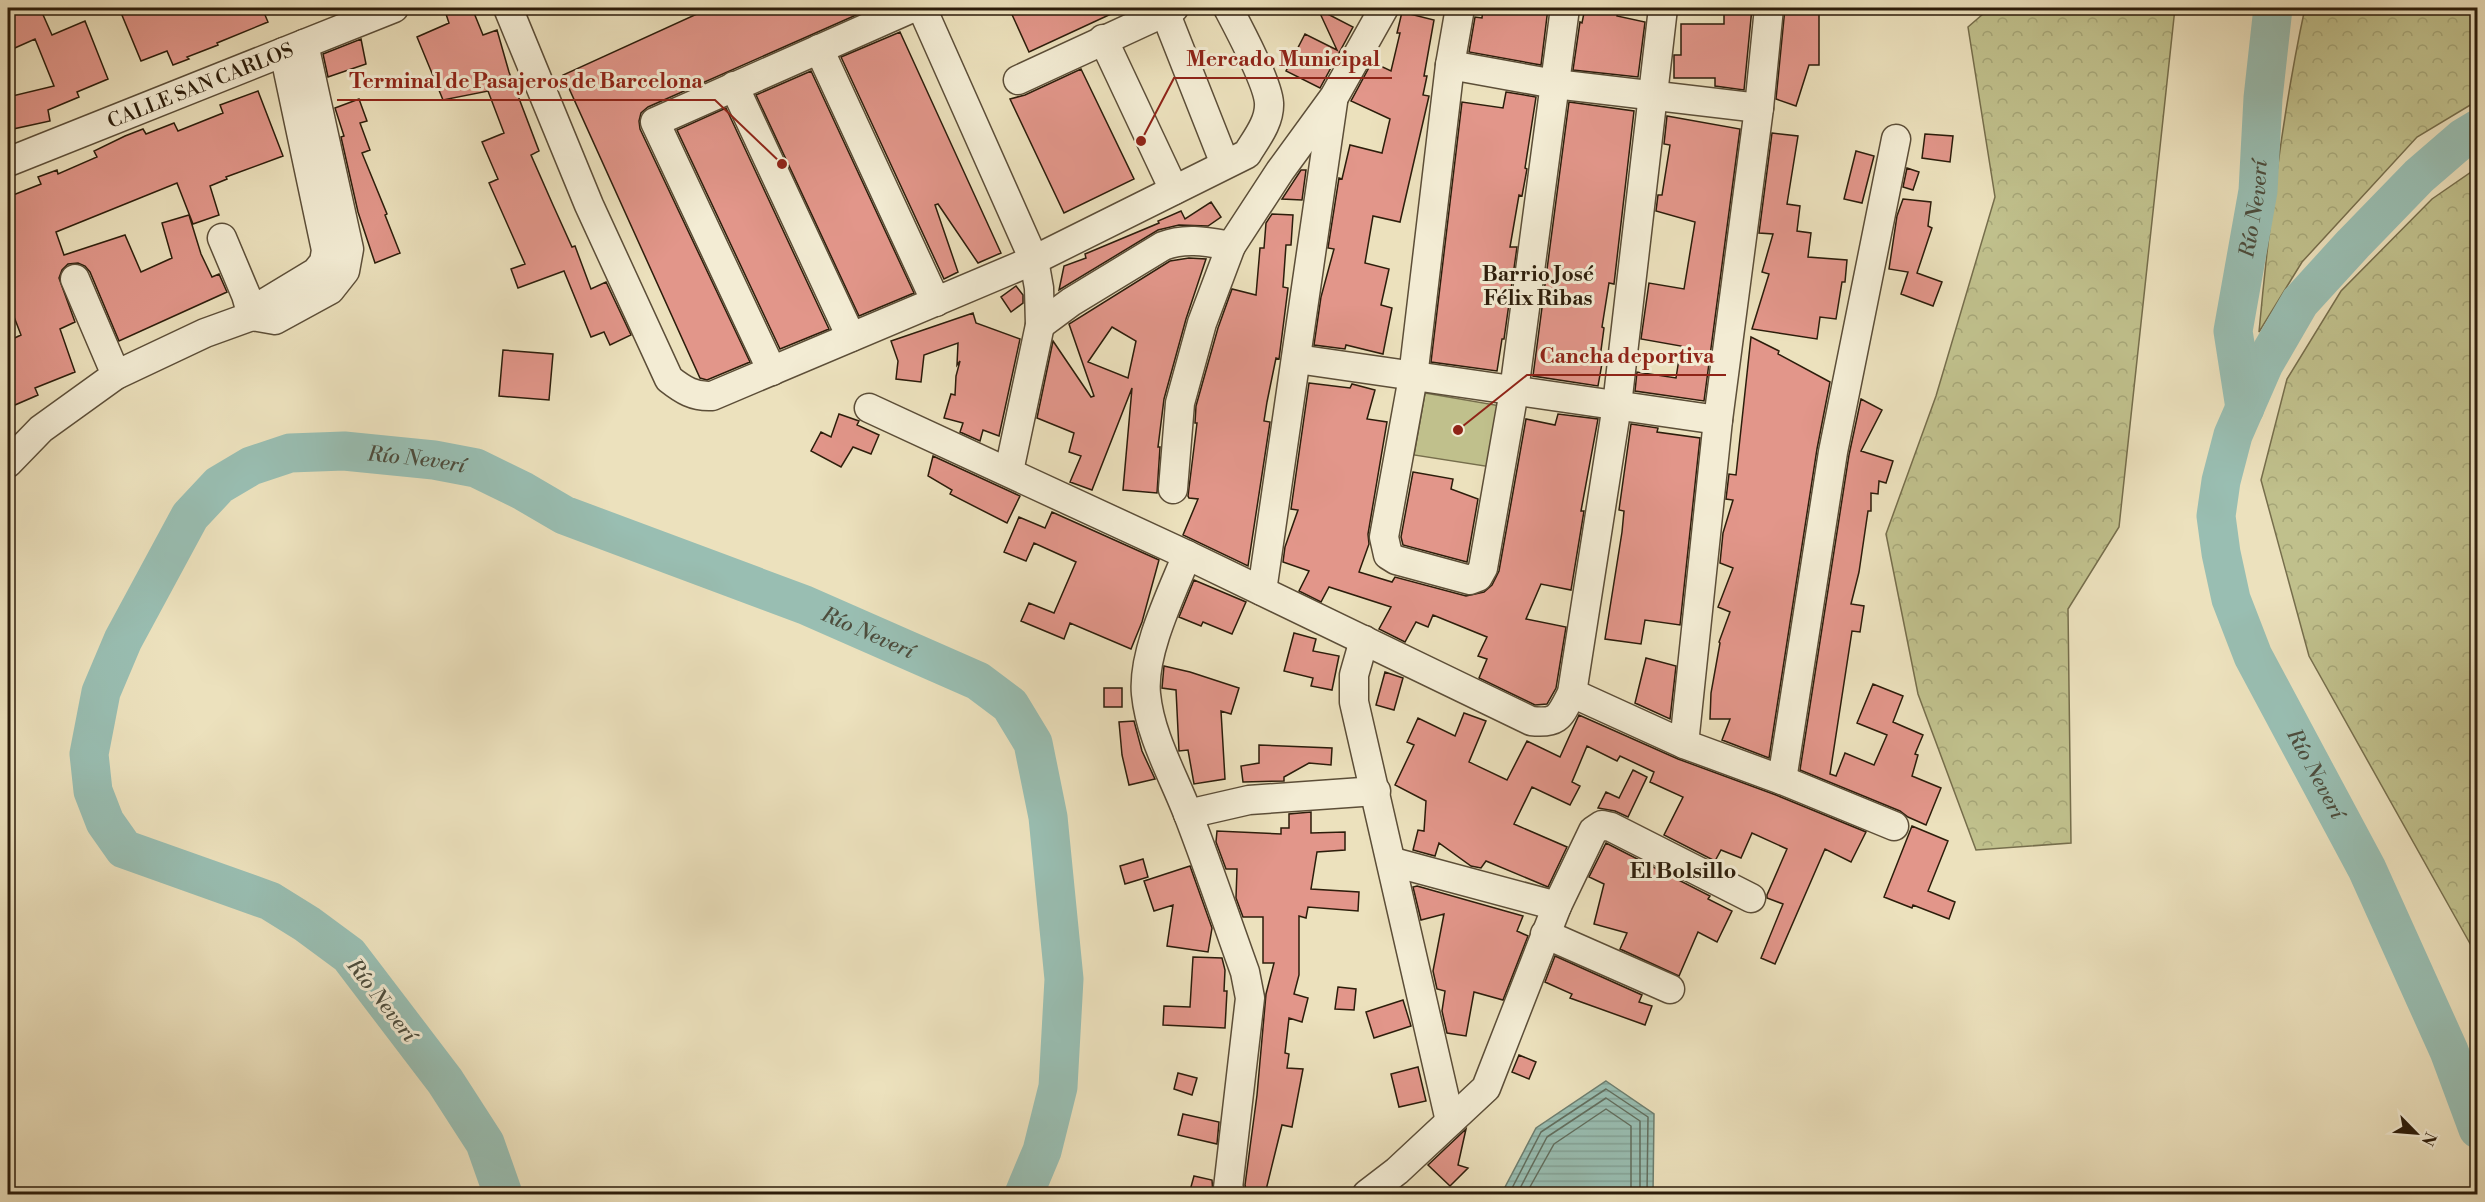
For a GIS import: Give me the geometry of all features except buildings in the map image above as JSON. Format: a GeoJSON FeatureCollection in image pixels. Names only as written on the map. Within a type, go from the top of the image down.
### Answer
{"type":"FeatureCollection","features":[{"type":"Feature","properties":{"kind":"street","name":"CALLE SAN CARLOS"},"geometry":{"type":"LineString","coordinates":[[10,152],[294,48],[394,8]]}},
{"type":"Feature","properties":{"kind":"street"},"geometry":{"type":"LineString","coordinates":[[508,8],[589,204],[669,379],[684,391],[700,396],[712,396],[1034,260],[1247,154],[1265,124],[1269,103],[1246,45],[1228,8]]}},
{"type":"Feature","properties":{"kind":"street"},"geometry":{"type":"LineString","coordinates":[[772,371],[655,122],[912,8]]}},
{"type":"Feature","properties":{"kind":"street"},"geometry":{"type":"LineString","coordinates":[[922,8],[1034,260],[1039,288],[1040,326],[1009,471]]}},
{"type":"Feature","properties":{"kind":"street"},"geometry":{"type":"LineString","coordinates":[[1173,489],[1180,403],[1202,323],[1231,246],[1280,171],[1334,97],[1384,8]]}},
{"type":"Feature","properties":{"kind":"street"},"geometry":{"type":"LineString","coordinates":[[1460,8],[1450,65],[1413,377],[1384,537],[1388,555],[1396,560],[1470,580],[1478,577],[1483,568],[1514,391],[1564,8]]}},
{"type":"Feature","properties":{"kind":"street"},"geometry":{"type":"LineString","coordinates":[[869,408],[1187,555],[1531,721],[1548,723],[1559,718],[1572,693],[1617,405],[1663,8]]}},
{"type":"Feature","properties":{"kind":"street"},"geometry":{"type":"LineString","coordinates":[[1684,744],[1718,420],[1759,108],[1769,8]]}},
{"type":"Feature","properties":{"kind":"street"},"geometry":{"type":"LineString","coordinates":[[1018,80],[1169,10],[1226,164]]}},
{"type":"Feature","properties":{"kind":"street"},"geometry":{"type":"LineString","coordinates":[[1103,39],[1174,190]]}},
{"type":"Feature","properties":{"kind":"street"},"geometry":{"type":"LineString","coordinates":[[8,464],[41,429],[116,375],[205,333],[252,316],[275,320],[330,290],[345,272],[349,249],[294,48]]}},
{"type":"Feature","properties":{"kind":"street"},"geometry":{"type":"LineString","coordinates":[[819,49],[936,302]]}},
{"type":"Feature","properties":{"kind":"street"},"geometry":{"type":"LineString","coordinates":[[1450,65],[1555,84],[1759,108]]}},
{"type":"Feature","properties":{"kind":"street"},"geometry":{"type":"LineString","coordinates":[[734,86],[851,337]]}},
{"type":"Feature","properties":{"kind":"street"},"geometry":{"type":"LineString","coordinates":[[1262,591],[1334,97]]}},
{"type":"Feature","properties":{"kind":"street"},"geometry":{"type":"LineString","coordinates":[[1782,780],[1833,452],[1896,139]]}},
{"type":"Feature","properties":{"kind":"street"},"geometry":{"type":"LineString","coordinates":[[222,238],[252,316]]}},
{"type":"Feature","properties":{"kind":"street"},"geometry":{"type":"LineString","coordinates":[[1040,326],[1113,276],[1174,242],[1196,240],[1231,246]]}},
{"type":"Feature","properties":{"kind":"street"},"geometry":{"type":"LineString","coordinates":[[75,279],[116,375]]}},
{"type":"Feature","properties":{"kind":"street"},"geometry":{"type":"LineString","coordinates":[[1297,359],[1718,420]]}},
{"type":"Feature","properties":{"kind":"street"},"geometry":{"type":"LineString","coordinates":[[1187,555],[1161,619],[1150,660],[1146,692],[1154,731],[1188,814],[1245,972],[1250,998],[1228,1188],[1232,1194]]}},
{"type":"Feature","properties":{"kind":"street"},"geometry":{"type":"LineString","coordinates":[[1364,640],[1354,675],[1354,702],[1393,862],[1450,1120]]}},
{"type":"Feature","properties":{"kind":"street"},"geometry":{"type":"LineString","coordinates":[[1572,693],[1684,744],[1782,780],[1894,826]]}},
{"type":"Feature","properties":{"kind":"street"},"geometry":{"type":"LineString","coordinates":[[1188,814],[1249,801],[1376,791]]}},
{"type":"Feature","properties":{"kind":"street"},"geometry":{"type":"LineString","coordinates":[[1367,1194],[1397,1171],[1486,1088],[1545,934],[1593,831],[1602,825],[1611,827],[1751,898]]}},
{"type":"Feature","properties":{"kind":"street"},"geometry":{"type":"LineString","coordinates":[[1393,862],[1557,906]]}},
{"type":"Feature","properties":{"kind":"street"},"geometry":{"type":"LineString","coordinates":[[1545,934],[1670,989]]}},
{"type":"Feature","properties":{"kind":"green space"},"geometry":{"type":"Polygon","coordinates":[[[1990,8],[2175,8],[2119,527],[2068,609],[2071,843],[1976,850],[1918,694],[1886,534],[1936,396],[1995,197],[1968,27],[1990,8]]]}},
{"type":"Feature","properties":{"kind":"green space"},"geometry":{"type":"Polygon","coordinates":[[[2305,8],[2477,8],[2477,101],[2417,137],[2302,262],[2259,332],[2277,169],[2305,8]]]}},
{"type":"Feature","properties":{"kind":"green space"},"geometry":{"type":"Polygon","coordinates":[[[2477,168],[2477,956],[2309,656],[2261,480],[2287,379],[2341,291],[2432,199],[2477,168]]]}},
{"type":"Feature","properties":{"kind":"green space"},"geometry":{"type":"Polygon","coordinates":[[[1425,393],[1501,406],[1491,467],[1414,455],[1425,393]]]}},
{"type":"Feature","properties":{"kind":"water"},"geometry":{"type":"Polygon","coordinates":[[[1606,1081],[1654,1114],[1653,1194],[1503,1194],[1536,1128],[1606,1081]]]}},
{"type":"Feature","properties":{"kind":"waterway","name":"Río Neverí"},"geometry":{"type":"LineString","coordinates":[[2245,408],[2233,331],[2258,191],[2263,98],[2273,8]]}},
{"type":"Feature","properties":{"kind":"waterway","name":"Río Neverí"},"geometry":{"type":"LineString","coordinates":[[2478,129],[2463,138],[2419,176],[2300,302],[2264,364],[2233,435],[2221,481],[2216,516],[2231,599],[2253,656],[2367,869],[2449,1051],[2478,1129]]}},
{"type":"Feature","properties":{"kind":"waterway","name":"Río Neverí"},"geometry":{"type":"LineString","coordinates":[[503,1194],[485,1143],[445,1081],[349,955],[307,924],[270,901],[124,849],[105,822],[93,791],[89,754],[101,692],[123,640],[190,516],[219,485],[251,466],[290,453],[344,451],[434,460],[476,468],[523,491],[564,515],[805,605],[978,681],[1010,705],[1033,743],[1048,817],[1064,979],[1058,1087],[1042,1151],[1024,1194]]}},
{"type":"Feature","properties":{"kind":"place","name":"Mercado Municipal"},"geometry":{"type":"Point","coordinates":[1141,141]}},
{"type":"Feature","properties":{"kind":"place","name":"Terminal de Pasajeros de Barcelona"},"geometry":{"type":"Point","coordinates":[782,164]}},
{"type":"Feature","properties":{"kind":"place","name":"Cancha deportiva"},"geometry":{"type":"Point","coordinates":[1458,430]}},
{"type":"Feature","properties":{"kind":"district","name":"Barrio José Félix Ribas"},"geometry":{"type":"Point","coordinates":[1538,286]}},
{"type":"Feature","properties":{"kind":"district","name":"El Bolsillo"},"geometry":{"type":"Point","coordinates":[1683,870]}}]}
